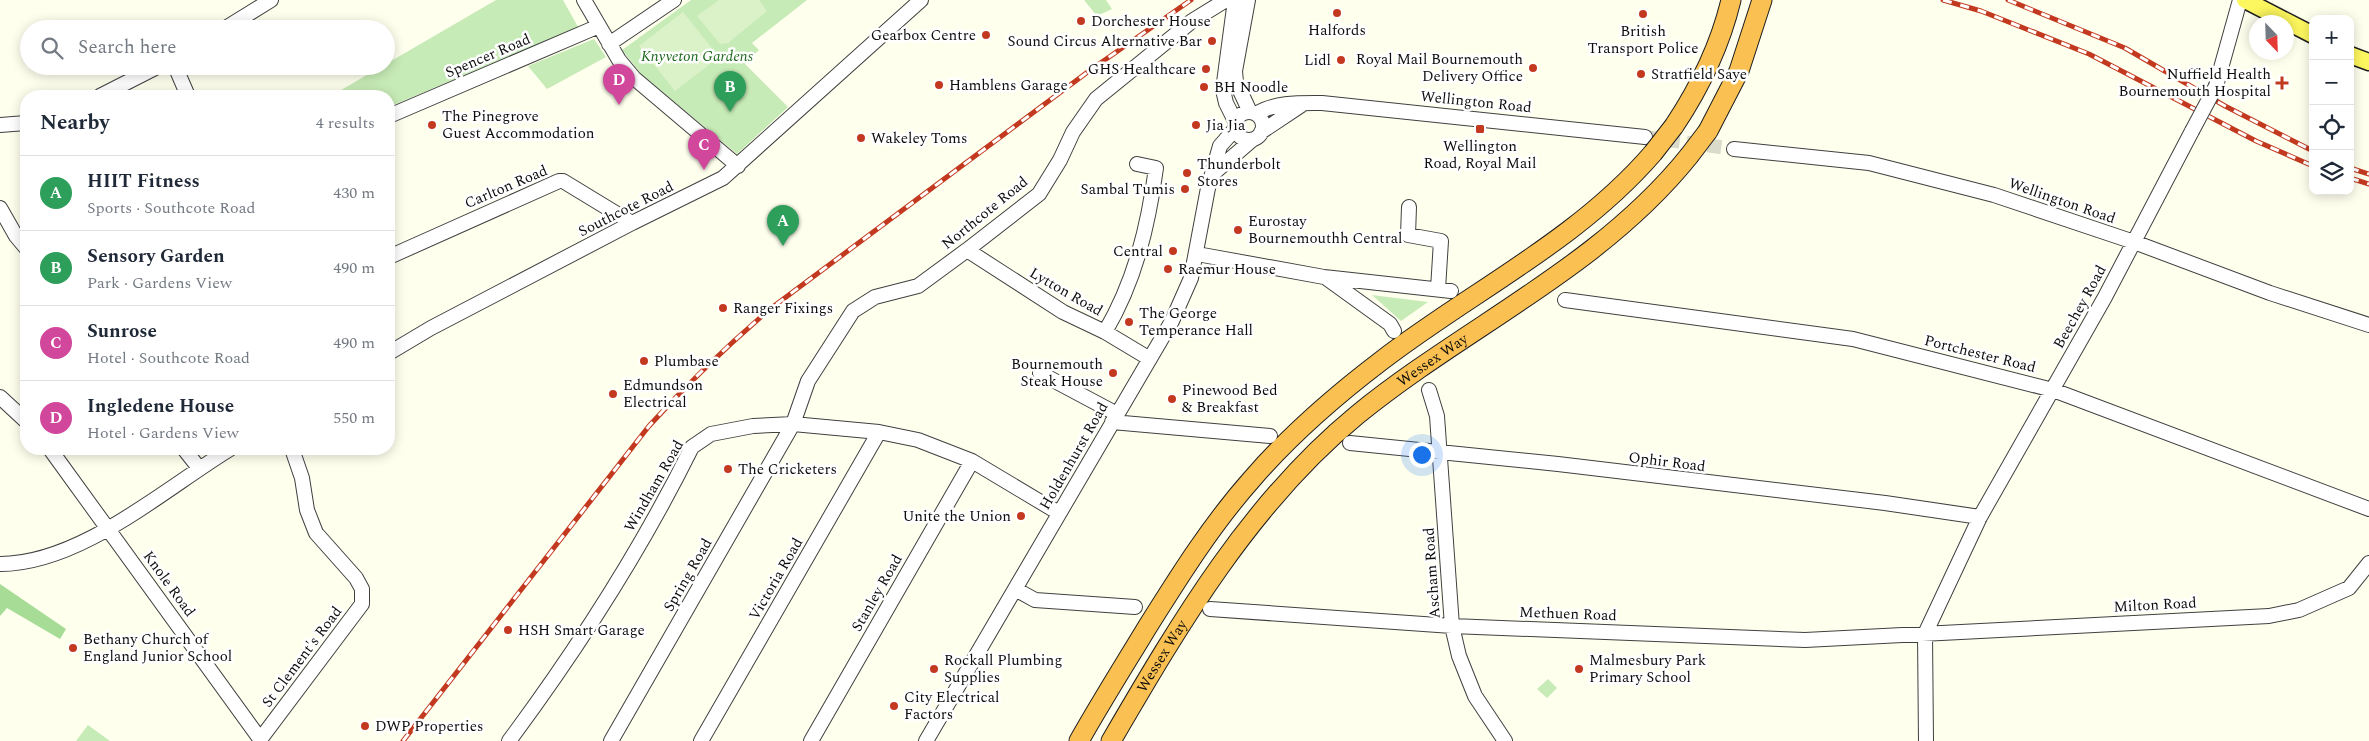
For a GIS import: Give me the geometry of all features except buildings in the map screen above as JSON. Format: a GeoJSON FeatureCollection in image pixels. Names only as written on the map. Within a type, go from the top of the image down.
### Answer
{"type":"FeatureCollection","features":[{"type":"Feature","properties":{"kind":"highway","name":"Wessex Way"},"geometry":{"type":"LineString","coordinates":[[1080,741],[1133,650],[1194,554],[1236,498],[1268,461],[1319,411],[1384,359],[1522,266],[1594,212],[1627,182],[1649,145],[1674,126],[1690,102],[1719,42],[1731,0]]}},
{"type":"Feature","properties":{"kind":"highway","name":"Wessex Way"},"geometry":{"type":"LineString","coordinates":[[1111,741],[1223,561],[1276,493],[1305,462],[1356,416],[1384,394],[1567,269],[1613,234],[1658,193],[1708,131],[1739,71],[1762,0]]}},
{"type":"Feature","properties":{"kind":"main road"},"geometry":{"type":"LineString","coordinates":[[2245,0],[2309,33]]}},
{"type":"Feature","properties":{"kind":"main road"},"geometry":{"type":"LineString","coordinates":[[2354,56],[2369,62]]}},
{"type":"Feature","properties":{"kind":"street"},"geometry":{"type":"LineString","coordinates":[[239,20],[271,0]]}},
{"type":"Feature","properties":{"kind":"street"},"geometry":{"type":"LineString","coordinates":[[584,0],[619,60],[644,88],[738,166]]}},
{"type":"Feature","properties":{"kind":"street"},"geometry":{"type":"LineString","coordinates":[[609,44],[674,0]]}},
{"type":"Feature","properties":{"kind":"street","name":"Southcote Road"},"geometry":{"type":"LineString","coordinates":[[395,349],[431,328],[632,223],[706,188],[738,166],[921,0]]}},
{"type":"Feature","properties":{"kind":"street","name":"Northcote Road"},"geometry":{"type":"LineString","coordinates":[[793,424],[808,381],[853,311],[875,297],[918,286],[1038,194],[1060,160],[1073,132],[1096,99],[1192,21],[1225,0]]}},
{"type":"Feature","properties":{"kind":"street"},"geometry":{"type":"LineString","coordinates":[[1235,0],[1223,90],[1226,103],[1243,139],[1256,136]]}},
{"type":"Feature","properties":{"kind":"street"},"geometry":{"type":"LineString","coordinates":[[1248,0],[1235,70],[1236,82],[1253,113],[1262,120],[1256,136]]}},
{"type":"Feature","properties":{"kind":"street","name":"Beechey Road"},"geometry":{"type":"LineString","coordinates":[[1926,741],[1925,634],[1980,517],[2053,390],[2216,86],[2240,0]]}},
{"type":"Feature","properties":{"kind":"street","name":"Spencer Road"},"geometry":{"type":"LineString","coordinates":[[395,113],[599,26]]}},
{"type":"Feature","properties":{"kind":"street"},"geometry":{"type":"LineString","coordinates":[[112,90],[141,75]]}},
{"type":"Feature","properties":{"kind":"street"},"geometry":{"type":"LineString","coordinates":[[179,75],[185,90]]}},
{"type":"Feature","properties":{"kind":"street"},"geometry":{"type":"LineString","coordinates":[[1214,173],[1256,136],[1303,103]]}},
{"type":"Feature","properties":{"kind":"street","name":"Wellington Road"},"geometry":{"type":"LineString","coordinates":[[1253,113],[1265,108],[1303,103],[1380,108],[1649,145]]}},
{"type":"Feature","properties":{"kind":"street","name":"Holdenhurst Road"},"geometry":{"type":"LineString","coordinates":[[926,741],[1150,359],[1182,301],[1197,254],[1208,188],[1214,173],[1220,146],[1241,114],[1253,113]]}},
{"type":"Feature","properties":{"kind":"street"},"geometry":{"type":"LineString","coordinates":[[0,124],[20,123]]}},
{"type":"Feature","properties":{"kind":"street","name":"Wellington Road"},"geometry":{"type":"LineString","coordinates":[[1734,149],[1869,163],[1994,195],[2134,242],[2270,293],[2369,325]]}},
{"type":"Feature","properties":{"kind":"street"},"geometry":{"type":"LineString","coordinates":[[1104,332],[1117,311],[1137,266],[1150,214],[1156,168],[1137,164]]}},
{"type":"Feature","properties":{"kind":"street","name":"Carlton Road"},"geometry":{"type":"LineString","coordinates":[[395,254],[559,181],[563,181],[632,223]]}},
{"type":"Feature","properties":{"kind":"street"},"geometry":{"type":"LineString","coordinates":[[1197,254],[1324,277],[1444,290],[1441,241],[1408,235],[1408,207]]}},
{"type":"Feature","properties":{"kind":"street"},"geometry":{"type":"LineString","coordinates":[[0,208],[20,241]]}},
{"type":"Feature","properties":{"kind":"street","name":"Lytton Road"},"geometry":{"type":"LineString","coordinates":[[967,250],[1063,312],[1104,332],[1150,359]]}},
{"type":"Feature","properties":{"kind":"street"},"geometry":{"type":"LineString","coordinates":[[1324,277],[1390,324],[1394,331]]}},
{"type":"Feature","properties":{"kind":"street","name":"Portchester Road"},"geometry":{"type":"LineString","coordinates":[[1565,300],[1853,339],[2053,390],[2369,510]]}},
{"type":"Feature","properties":{"kind":"street"},"geometry":{"type":"LineString","coordinates":[[1040,373],[1115,418],[1270,436]]}},
{"type":"Feature","properties":{"kind":"street","name":"Ascham Road"},"geometry":{"type":"LineString","coordinates":[[1429,390],[1437,416],[1452,626],[1459,656],[1475,696],[1506,741]]}},
{"type":"Feature","properties":{"kind":"street"},"geometry":{"type":"LineString","coordinates":[[0,397],[20,415]]}},
{"type":"Feature","properties":{"kind":"street","name":"Windham Road"},"geometry":{"type":"LineString","coordinates":[[510,741],[623,573],[692,447],[701,439],[721,430],[793,424],[879,432],[918,440],[972,461],[1059,513]]}},
{"type":"Feature","properties":{"kind":"street","name":"Spring Road"},"geometry":{"type":"LineString","coordinates":[[611,741],[793,424]]}},
{"type":"Feature","properties":{"kind":"street","name":"Victoria Road"},"geometry":{"type":"LineString","coordinates":[[702,741],[879,432]]}},
{"type":"Feature","properties":{"kind":"street","name":"Ophir Road"},"geometry":{"type":"LineString","coordinates":[[1350,443],[1440,454],[1558,464],[1885,503],[1980,517]]}},
{"type":"Feature","properties":{"kind":"street","name":"Knole Road"},"geometry":{"type":"LineString","coordinates":[[54,455],[109,528],[259,740]]}},
{"type":"Feature","properties":{"kind":"street"},"geometry":{"type":"LineString","coordinates":[[189,455],[199,468]]}},
{"type":"Feature","properties":{"kind":"street"},"geometry":{"type":"LineString","coordinates":[[0,564],[19,564],[54,556],[109,528],[220,455]]}},
{"type":"Feature","properties":{"kind":"street","name":"St Clement's Road"},"geometry":{"type":"LineString","coordinates":[[259,740],[362,604],[362,589],[356,578],[316,533],[307,510],[302,478],[294,455]]}},
{"type":"Feature","properties":{"kind":"street","name":"Stanley Road"},"geometry":{"type":"LineString","coordinates":[[811,741],[972,461]]}},
{"type":"Feature","properties":{"kind":"street","name":"Milton Road"},"geometry":{"type":"LineString","coordinates":[[1925,634],[2269,616],[2299,610],[2349,588],[2369,563]]}},
{"type":"Feature","properties":{"kind":"street"},"geometry":{"type":"LineString","coordinates":[[1015,589],[1035,600],[1135,607]]}},
{"type":"Feature","properties":{"kind":"street","name":"Methuen Road"},"geometry":{"type":"LineString","coordinates":[[1210,609],[1452,626],[1805,640],[1925,634]]}},
{"type":"Feature","properties":{"kind":"green space"},"geometry":{"type":"Polygon","coordinates":[[[496,0],[563,0],[578,27],[395,104],[395,90],[341,90],[367,75],[395,75],[395,59],[496,0]]]}},
{"type":"Feature","properties":{"kind":"green space","name":"Knyveton Gardens"},"geometry":{"type":"Polygon","coordinates":[[[691,0],[807,0],[752,43],[759,50],[745,64],[788,107],[737,154],[642,75],[622,50],[691,0]]]}},
{"type":"Feature","properties":{"kind":"green space"},"geometry":{"type":"Polygon","coordinates":[[[719,0],[759,0],[767,11],[728,43],[720,44],[697,16],[719,0]]]}},
{"type":"Feature","properties":{"kind":"green space"},"geometry":{"type":"Polygon","coordinates":[[[1084,0],[1106,0],[1112,9],[1097,16],[1084,0]]]}},
{"type":"Feature","properties":{"kind":"green space"},"geometry":{"type":"Polygon","coordinates":[[[683,12],[719,57],[675,91],[639,46],[683,12]]]}},
{"type":"Feature","properties":{"kind":"green space"},"geometry":{"type":"Polygon","coordinates":[[[594,39],[606,57],[547,89],[528,66],[594,39]]]}},
{"type":"Feature","properties":{"kind":"green space"},"geometry":{"type":"Polygon","coordinates":[[[1372,295],[1428,302],[1401,321],[1372,295]]]}},
{"type":"Feature","properties":{"kind":"green space"},"geometry":{"type":"Polygon","coordinates":[[[0,584],[66,629],[60,639],[7,608],[0,616],[0,584]]]}},
{"type":"Feature","properties":{"kind":"green space"},"geometry":{"type":"Polygon","coordinates":[[[1548,679],[1557,688],[1547,698],[1537,689],[1548,679]]]}},
{"type":"Feature","properties":{"kind":"green space"},"geometry":{"type":"Polygon","coordinates":[[[88,725],[110,741],[76,741],[88,725]]]}},
{"type":"Feature","properties":{"kind":"tunnel"},"geometry":{"type":"LineString","coordinates":[[1645,137],[1734,149]]}},
{"type":"Feature","properties":{"kind":"railway"},"geometry":{"type":"LineString","coordinates":[[403,741],[649,426],[723,351],[770,309],[1089,71],[1191,0]]}},
{"type":"Feature","properties":{"kind":"railway"},"geometry":{"type":"LineString","coordinates":[[1943,0],[1981,11],[2089,54],[2256,141],[2309,164]]}},
{"type":"Feature","properties":{"kind":"railway"},"geometry":{"type":"LineString","coordinates":[[2008,0],[2125,48],[2225,106],[2311,150]]}},
{"type":"Feature","properties":{"kind":"railway"},"geometry":{"type":"LineString","coordinates":[[2354,169],[2369,174]]}},
{"type":"Feature","properties":{"kind":"railway"},"geometry":{"type":"LineString","coordinates":[[2354,179],[2369,184]]}},
{"type":"Feature","properties":{"kind":"place","name":"Halfords"},"geometry":{"type":"Point","coordinates":[1337,13]}},
{"type":"Feature","properties":{"kind":"place","name":"British Transport Police"},"geometry":{"type":"Point","coordinates":[1643,14]}},
{"type":"Feature","properties":{"kind":"place","name":"Dorchester House"},"geometry":{"type":"Point","coordinates":[1081,21]}},
{"type":"Feature","properties":{"kind":"place","name":"Gearbox Centre"},"geometry":{"type":"Point","coordinates":[986,35]}},
{"type":"Feature","properties":{"kind":"place","name":"Sound Circus Alternative Bar"},"geometry":{"type":"Point","coordinates":[1212,41]}},
{"type":"Feature","properties":{"kind":"place","name":"Lidl"},"geometry":{"type":"Point","coordinates":[1341,60]}},
{"type":"Feature","properties":{"kind":"place","name":"Royal Mail Bournemouth Delivery Office"},"geometry":{"type":"Point","coordinates":[1533,68]}},
{"type":"Feature","properties":{"kind":"place","name":"GHS Healthcare"},"geometry":{"type":"Point","coordinates":[1206,69]}},
{"type":"Feature","properties":{"kind":"place","name":"Stratfield Saye"},"geometry":{"type":"Point","coordinates":[1641,74]}},
{"type":"Feature","properties":{"kind":"place","name":"Nuffield Health Bournemouth Hospital"},"geometry":{"type":"Point","coordinates":[2282,83]}},
{"type":"Feature","properties":{"kind":"place","name":"Hamblens Garage"},"geometry":{"type":"Point","coordinates":[939,85]}},
{"type":"Feature","properties":{"kind":"place","name":"BH Noodle"},"geometry":{"type":"Point","coordinates":[1204,87]}},
{"type":"Feature","properties":{"kind":"place","name":"Ingledene House"},"geometry":{"type":"Point","coordinates":[619,105]}},
{"type":"Feature","properties":{"kind":"place","name":"Sensory Garden"},"geometry":{"type":"Point","coordinates":[730,112]}},
{"type":"Feature","properties":{"kind":"place","name":"The Pinegrove Guest Accommodation"},"geometry":{"type":"Point","coordinates":[432,125]}},
{"type":"Feature","properties":{"kind":"place","name":"Jia Jia"},"geometry":{"type":"Point","coordinates":[1196,125]}},
{"type":"Feature","properties":{"kind":"place","name":"Wellington Road, Royal Mail"},"geometry":{"type":"Point","coordinates":[1480,129]}},
{"type":"Feature","properties":{"kind":"place","name":"Wakeley Toms"},"geometry":{"type":"Point","coordinates":[861,138]}},
{"type":"Feature","properties":{"kind":"place","name":"Sunrose"},"geometry":{"type":"Point","coordinates":[704,170]}},
{"type":"Feature","properties":{"kind":"place","name":"Thunderbolt Stores"},"geometry":{"type":"Point","coordinates":[1187,173]}},
{"type":"Feature","properties":{"kind":"place","name":"Sambal Tumis"},"geometry":{"type":"Point","coordinates":[1185,189]}},
{"type":"Feature","properties":{"kind":"place","name":"Eurostay Bournemouthh Central"},"geometry":{"type":"Point","coordinates":[1238,230]}},
{"type":"Feature","properties":{"kind":"place","name":"HIIT Fitness"},"geometry":{"type":"Point","coordinates":[783,246]}},
{"type":"Feature","properties":{"kind":"place","name":"Central"},"geometry":{"type":"Point","coordinates":[1173,251]}},
{"type":"Feature","properties":{"kind":"place","name":"Raemur House"},"geometry":{"type":"Point","coordinates":[1168,269]}},
{"type":"Feature","properties":{"kind":"place","name":"Ranger Fixings"},"geometry":{"type":"Point","coordinates":[723,308]}},
{"type":"Feature","properties":{"kind":"place","name":"The George Temperance Hall"},"geometry":{"type":"Point","coordinates":[1129,322]}},
{"type":"Feature","properties":{"kind":"place","name":"Plumbase"},"geometry":{"type":"Point","coordinates":[644,361]}},
{"type":"Feature","properties":{"kind":"place","name":"Bournemouth Steak House"},"geometry":{"type":"Point","coordinates":[1113,373]}},
{"type":"Feature","properties":{"kind":"place","name":"Edmundson Electrical"},"geometry":{"type":"Point","coordinates":[613,394]}},
{"type":"Feature","properties":{"kind":"place","name":"Pinewood Bed & Breakfast"},"geometry":{"type":"Point","coordinates":[1172,399]}},
{"type":"Feature","properties":{"kind":"place","name":"The Cricketers"},"geometry":{"type":"Point","coordinates":[728,469]}},
{"type":"Feature","properties":{"kind":"place","name":"Unite the Union"},"geometry":{"type":"Point","coordinates":[1021,516]}},
{"type":"Feature","properties":{"kind":"place","name":"HSH Smart Garage"},"geometry":{"type":"Point","coordinates":[508,630]}},
{"type":"Feature","properties":{"kind":"place","name":"Bethany Church of England Junior School"},"geometry":{"type":"Point","coordinates":[73,648]}},
{"type":"Feature","properties":{"kind":"place","name":"Rockall Plumbing Supplies"},"geometry":{"type":"Point","coordinates":[934,669]}},
{"type":"Feature","properties":{"kind":"place","name":"Malmesbury Park Primary School"},"geometry":{"type":"Point","coordinates":[1579,669]}},
{"type":"Feature","properties":{"kind":"place","name":"City Electrical Factors"},"geometry":{"type":"Point","coordinates":[894,706]}},
{"type":"Feature","properties":{"kind":"place","name":"DWP Properties"},"geometry":{"type":"Point","coordinates":[365,726]}}]}
